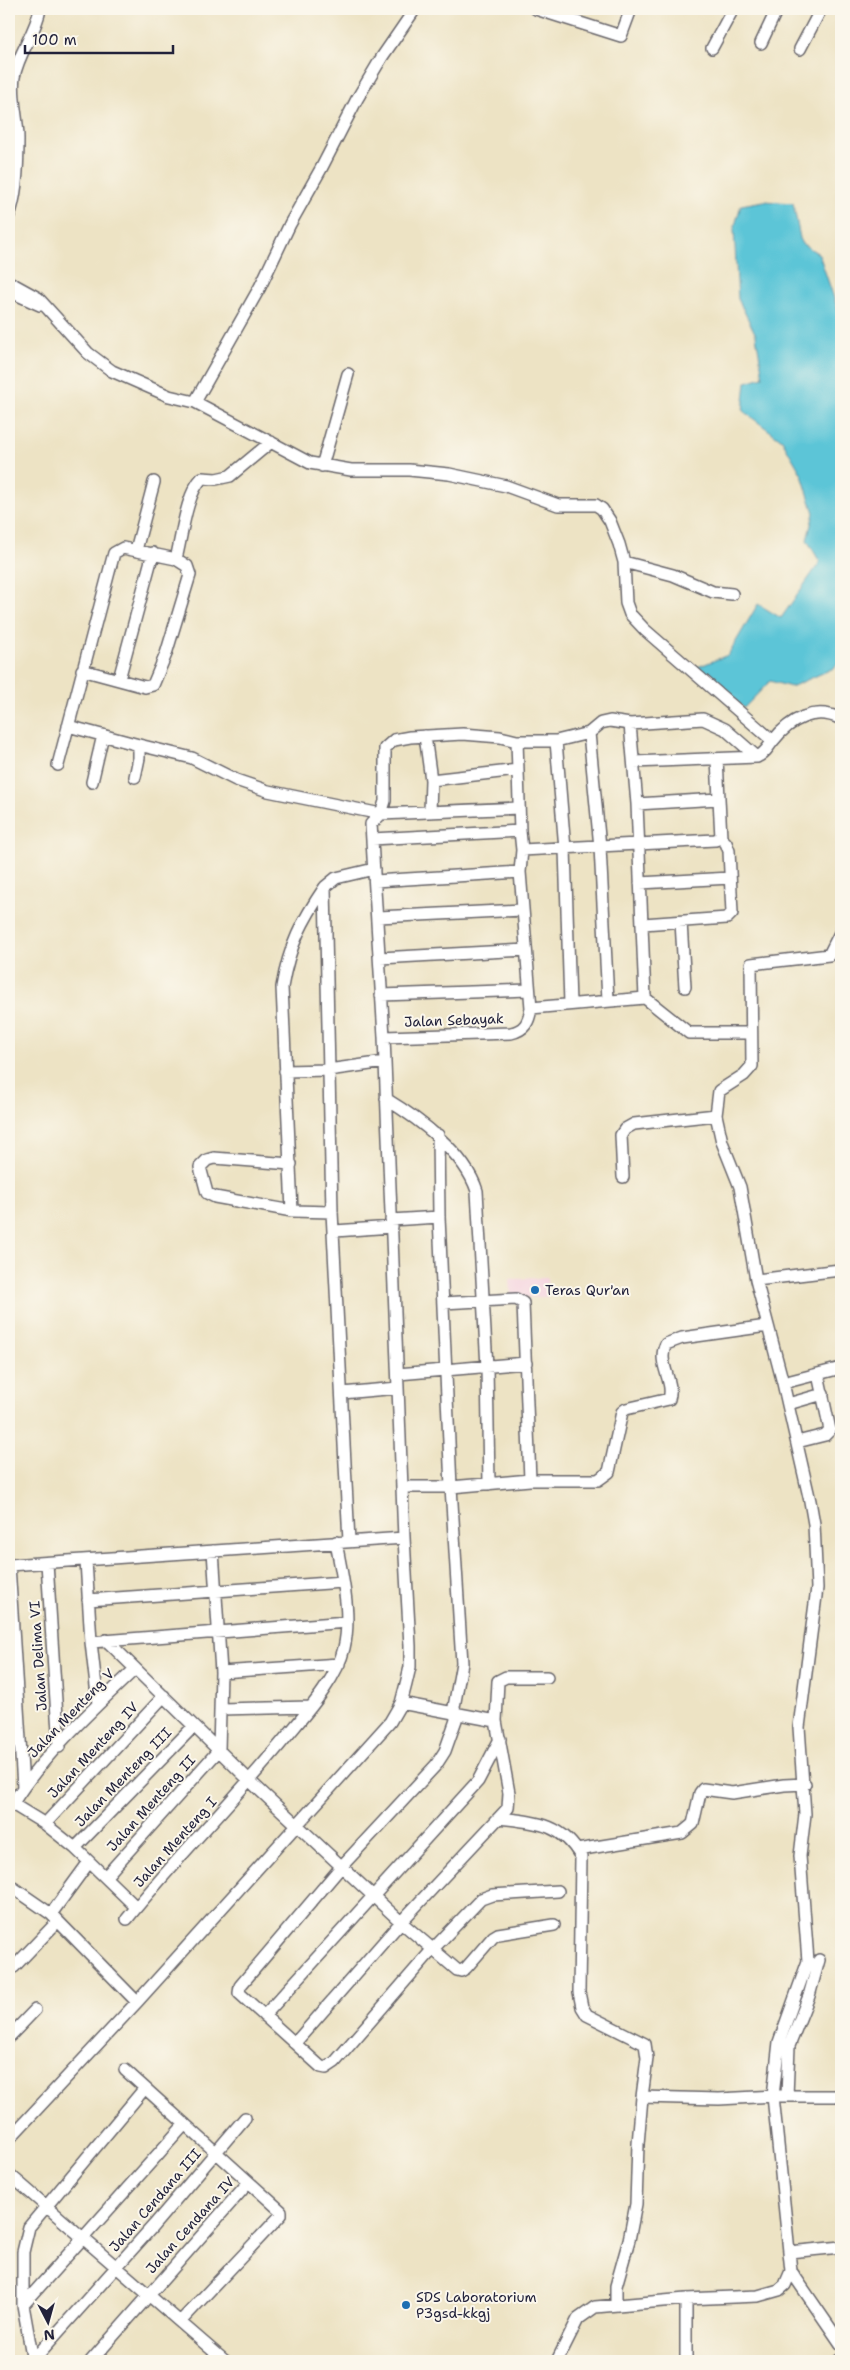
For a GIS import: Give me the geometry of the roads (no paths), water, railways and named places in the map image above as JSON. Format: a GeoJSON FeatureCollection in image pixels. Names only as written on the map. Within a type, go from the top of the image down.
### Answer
{"type":"FeatureCollection","features":[{"type":"Feature","properties":{"kind":"street"},"geometry":{"type":"LineString","coordinates":[[9,215],[13,198],[18,138],[13,96],[14,79],[16,69],[36,26],[40,9]]}},
{"type":"Feature","properties":{"kind":"street"},"geometry":{"type":"LineString","coordinates":[[195,402],[260,287],[290,224],[357,98],[415,9]]}},
{"type":"Feature","properties":{"kind":"street"},"geometry":{"type":"LineString","coordinates":[[536,9],[622,36],[631,9]]}},
{"type":"Feature","properties":{"kind":"street"},"geometry":{"type":"LineString","coordinates":[[712,48],[733,9]]}},
{"type":"Feature","properties":{"kind":"street"},"geometry":{"type":"LineString","coordinates":[[761,43],[777,9]]}},
{"type":"Feature","properties":{"kind":"street"},"geometry":{"type":"LineString","coordinates":[[800,49],[821,9]]}},
{"type":"Feature","properties":{"kind":"street"},"geometry":{"type":"LineString","coordinates":[[9,282],[31,294],[64,324],[88,352],[112,371],[169,396],[195,402],[310,463],[351,470],[409,470],[449,474],[506,486],[558,505],[596,505],[602,509],[610,521],[624,562],[626,604],[636,621],[773,741]]}},
{"type":"Feature","properties":{"kind":"street"},"geometry":{"type":"LineString","coordinates":[[9,291],[34,304],[44,306]]}},
{"type":"Feature","properties":{"kind":"street"},"geometry":{"type":"LineString","coordinates":[[322,466],[348,374]]}},
{"type":"Feature","properties":{"kind":"street"},"geometry":{"type":"LineString","coordinates":[[176,559],[190,500],[196,484],[202,478],[216,479],[230,476],[271,442]]}},
{"type":"Feature","properties":{"kind":"street"},"geometry":{"type":"LineString","coordinates":[[136,550],[154,482]]}},
{"type":"Feature","properties":{"kind":"street"},"geometry":{"type":"LineString","coordinates":[[58,765],[82,670],[114,553],[123,548],[153,553],[176,559],[187,566],[190,575],[157,679],[153,685],[145,687],[82,670]]}},
{"type":"Feature","properties":{"kind":"street"},"geometry":{"type":"LineString","coordinates":[[119,679],[153,553]]}},
{"type":"Feature","properties":{"kind":"street"},"geometry":{"type":"LineString","coordinates":[[624,562],[673,575],[713,592],[732,594]]}},
{"type":"Feature","properties":{"kind":"street"},"geometry":{"type":"LineString","coordinates":[[634,762],[757,757],[765,754],[773,741],[791,724],[808,714],[820,713],[841,719]]}},
{"type":"Feature","properties":{"kind":"street"},"geometry":{"type":"LineString","coordinates":[[9,2139],[297,1826],[390,1722],[401,1703],[410,1667],[384,1037],[371,824],[381,814],[386,801],[385,748],[394,740],[425,736],[491,736],[517,741],[556,741],[589,733],[601,723],[610,721],[630,724],[708,720],[732,734],[757,757]]}},
{"type":"Feature","properties":{"kind":"street"},"geometry":{"type":"LineString","coordinates":[[630,724],[637,804],[645,998]]}},
{"type":"Feature","properties":{"kind":"street"},"geometry":{"type":"LineString","coordinates":[[68,726],[192,758],[236,780],[268,791],[381,814],[520,808]]}},
{"type":"Feature","properties":{"kind":"street"},"geometry":{"type":"LineString","coordinates":[[589,733],[600,847],[608,1000]]}},
{"type":"Feature","properties":{"kind":"street"},"geometry":{"type":"LineString","coordinates":[[92,782],[103,736]]}},
{"type":"Feature","properties":{"kind":"street"},"geometry":{"type":"LineString","coordinates":[[425,736],[431,780],[430,812]]}},
{"type":"Feature","properties":{"kind":"street"},"geometry":{"type":"LineString","coordinates":[[517,741],[522,850],[520,872],[528,990],[531,1008],[645,998],[689,1033],[750,1032]]}},
{"type":"Feature","properties":{"kind":"street"},"geometry":{"type":"LineString","coordinates":[[556,741],[565,849],[570,1004]]}},
{"type":"Feature","properties":{"kind":"street"},"geometry":{"type":"LineString","coordinates":[[135,777],[139,758],[138,745]]}},
{"type":"Feature","properties":{"kind":"street"},"geometry":{"type":"LineString","coordinates":[[717,759],[720,838]]}},
{"type":"Feature","properties":{"kind":"street"},"geometry":{"type":"LineString","coordinates":[[431,780],[447,776],[518,770]]}},
{"type":"Feature","properties":{"kind":"street"},"geometry":{"type":"LineString","coordinates":[[637,804],[718,799]]}},
{"type":"Feature","properties":{"kind":"street"},"geometry":{"type":"LineString","coordinates":[[372,839],[520,831]]}},
{"type":"Feature","properties":{"kind":"street"},"geometry":{"type":"LineString","coordinates":[[522,850],[639,845],[720,838],[726,843],[729,851],[732,908],[730,916],[643,924]]}},
{"type":"Feature","properties":{"kind":"street"},"geometry":{"type":"LineString","coordinates":[[292,1211],[282,987],[285,967],[303,920],[325,887],[336,878],[374,869]]}},
{"type":"Feature","properties":{"kind":"street"},"geometry":{"type":"LineString","coordinates":[[375,881],[520,872]]}},
{"type":"Feature","properties":{"kind":"street"},"geometry":{"type":"LineString","coordinates":[[640,883],[730,878]]}},
{"type":"Feature","properties":{"kind":"street"},"geometry":{"type":"LineString","coordinates":[[325,887],[332,1212],[335,1231],[349,1541]]}},
{"type":"Feature","properties":{"kind":"street"},"geometry":{"type":"LineString","coordinates":[[378,917],[522,910]]}},
{"type":"Feature","properties":{"kind":"street"},"geometry":{"type":"LineString","coordinates":[[681,922],[685,986]]}},
{"type":"Feature","properties":{"kind":"street"},"geometry":{"type":"LineString","coordinates":[[841,931],[829,955],[751,964],[750,1032],[752,1066],[750,1070],[719,1090],[716,1115],[722,1142],[740,1187],[756,1280],[788,1404],[814,1524],[817,1588],[799,1714],[806,1814],[800,1856],[808,1961],[779,2042],[773,2096],[791,2271],[841,2344]]}},
{"type":"Feature","properties":{"kind":"street"},"geometry":{"type":"LineString","coordinates":[[380,958],[526,950]]}},
{"type":"Feature","properties":{"kind":"street"},"geometry":{"type":"LineString","coordinates":[[381,995],[528,990]]}},
{"type":"Feature","properties":{"kind":"street","name":"Jalan Sebayak"},"geometry":{"type":"LineString","coordinates":[[384,1037],[511,1033],[520,1031],[525,1026],[529,1020],[531,1008]]}},
{"type":"Feature","properties":{"kind":"street"},"geometry":{"type":"LineString","coordinates":[[285,1071],[328,1070],[385,1062]]}},
{"type":"Feature","properties":{"kind":"street"},"geometry":{"type":"LineString","coordinates":[[386,1099],[412,1115],[438,1135],[473,1179],[477,1191],[487,1367],[489,1484]]}},
{"type":"Feature","properties":{"kind":"street"},"geometry":{"type":"LineString","coordinates":[[623,1177],[621,1135],[625,1129],[634,1124],[716,1115]]}},
{"type":"Feature","properties":{"kind":"street"},"geometry":{"type":"LineString","coordinates":[[438,1135],[439,1217],[450,1487],[462,1663],[454,1712],[456,1720],[441,1758],[342,1867],[240,1986],[242,1997],[322,2067],[329,2067],[432,1950],[481,1899],[492,1895],[558,1891]]}},
{"type":"Feature","properties":{"kind":"street"},"geometry":{"type":"LineString","coordinates":[[291,1164],[214,1158],[207,1160],[200,1167],[207,1193],[215,1197],[292,1211],[332,1212]]}},
{"type":"Feature","properties":{"kind":"street"},"geometry":{"type":"LineString","coordinates":[[335,1231],[439,1217]]}},
{"type":"Feature","properties":{"kind":"street"},"geometry":{"type":"LineString","coordinates":[[756,1280],[840,1270]]}},
{"type":"Feature","properties":{"kind":"street"},"geometry":{"type":"LineString","coordinates":[[443,1304],[516,1299],[523,1303],[530,1480]]}},
{"type":"Feature","properties":{"kind":"street"},"geometry":{"type":"LineString","coordinates":[[402,1487],[450,1487],[530,1480],[598,1480],[609,1472],[622,1412],[626,1409],[669,1399],[671,1388],[663,1359],[665,1346],[671,1341],[767,1326]]}},
{"type":"Feature","properties":{"kind":"street"},"geometry":{"type":"LineString","coordinates":[[398,1374],[526,1363]]}},
{"type":"Feature","properties":{"kind":"street"},"geometry":{"type":"LineString","coordinates":[[783,1383],[841,1368]]}},
{"type":"Feature","properties":{"kind":"street"},"geometry":{"type":"LineString","coordinates":[[797,1442],[829,1432],[818,1374]]}},
{"type":"Feature","properties":{"kind":"street"},"geometry":{"type":"LineString","coordinates":[[342,1393],[398,1388]]}},
{"type":"Feature","properties":{"kind":"street"},"geometry":{"type":"LineString","coordinates":[[788,1404],[823,1394]]}},
{"type":"Feature","properties":{"kind":"street"},"geometry":{"type":"LineString","coordinates":[[23,1787],[9,1565],[404,1538]]}},
{"type":"Feature","properties":{"kind":"street"},"geometry":{"type":"LineString","coordinates":[[221,1672],[339,1664],[344,1649],[346,1622],[343,1582],[336,1542]]}},
{"type":"Feature","properties":{"kind":"street"},"geometry":{"type":"LineString","coordinates":[[213,1551],[214,1590],[221,1672],[219,1750]]}},
{"type":"Feature","properties":{"kind":"street"},"geometry":{"type":"LineString","coordinates":[[86,1561],[91,1642],[98,1704]]}},
{"type":"Feature","properties":{"kind":"street","name":"Jalan Delima VI"},"geometry":{"type":"LineString","coordinates":[[46,1563],[59,1746]]}},
{"type":"Feature","properties":{"kind":"street"},"geometry":{"type":"LineString","coordinates":[[88,1600],[343,1582]]}},
{"type":"Feature","properties":{"kind":"street"},"geometry":{"type":"LineString","coordinates":[[91,1642],[346,1622]]}},
{"type":"Feature","properties":{"kind":"street"},"geometry":{"type":"LineString","coordinates":[[106,1640],[193,1727],[219,1750],[248,1783],[432,1950],[457,1970],[461,1971],[498,1934],[554,1925]]}},
{"type":"Feature","properties":{"kind":"street","name":"Jalan Menteng I"},"geometry":{"type":"LineString","coordinates":[[127,1919],[248,1783],[310,1708],[339,1664]]}},
{"type":"Feature","properties":{"kind":"street","name":"Jalan Menteng V"},"geometry":{"type":"LineString","coordinates":[[11,1802],[98,1704],[135,1669]]}},
{"type":"Feature","properties":{"kind":"street"},"geometry":{"type":"LineString","coordinates":[[295,2043],[401,1922],[508,1808],[510,1801],[496,1721],[498,1681],[500,1678],[547,1677]]}},
{"type":"Feature","properties":{"kind":"street","name":"Jalan Menteng IV"},"geometry":{"type":"LineString","coordinates":[[45,1824],[164,1696]]}},
{"type":"Feature","properties":{"kind":"street"},"geometry":{"type":"LineString","coordinates":[[401,1703],[496,1721]]}},
{"type":"Feature","properties":{"kind":"street"},"geometry":{"type":"LineString","coordinates":[[220,1709],[310,1708]]}},
{"type":"Feature","properties":{"kind":"street","name":"Jalan Menteng III"},"geometry":{"type":"LineString","coordinates":[[75,1848],[193,1727]]}},
{"type":"Feature","properties":{"kind":"street"},"geometry":{"type":"LineString","coordinates":[[264,2016],[478,1781],[500,1738]]}},
{"type":"Feature","properties":{"kind":"street","name":"Jalan Menteng II"},"geometry":{"type":"LineString","coordinates":[[106,1876],[219,1750]]}},
{"type":"Feature","properties":{"kind":"street"},"geometry":{"type":"LineString","coordinates":[[577,1850],[682,1832],[693,1824],[700,1793],[703,1789],[732,1793],[784,1785],[805,1784]]}},
{"type":"Feature","properties":{"kind":"street"},"geometry":{"type":"LineString","coordinates":[[11,1802],[45,1824],[75,1848],[136,1907]]}},
{"type":"Feature","properties":{"kind":"street"},"geometry":{"type":"LineString","coordinates":[[499,1818],[548,1826],[560,1833],[577,1850],[581,1857],[579,1992],[582,2007],[587,2015],[645,2044],[647,2058],[638,2144],[636,2204],[630,2240],[616,2286],[616,2305]]}},
{"type":"Feature","properties":{"kind":"street"},"geometry":{"type":"LineString","coordinates":[[11,1967],[54,1917],[89,1862]]}},
{"type":"Feature","properties":{"kind":"street"},"geometry":{"type":"LineString","coordinates":[[9,1885],[54,1917],[137,2002]]}},
{"type":"Feature","properties":{"kind":"street"},"geometry":{"type":"LineString","coordinates":[[787,2096],[789,2046],[809,1996],[819,1960]]}},
{"type":"Feature","properties":{"kind":"street"},"geometry":{"type":"LineString","coordinates":[[9,2037],[35,2010]]}},
{"type":"Feature","properties":{"kind":"street"},"geometry":{"type":"LineString","coordinates":[[125,2070],[280,2208],[281,2216],[180,2322]]}},
{"type":"Feature","properties":{"kind":"street"},"geometry":{"type":"LineString","coordinates":[[33,2360],[23,2305],[25,2238],[29,2226],[145,2088]]}},
{"type":"Feature","properties":{"kind":"street"},"geometry":{"type":"LineString","coordinates":[[642,2098],[719,2099],[773,2096],[841,2096]]}},
{"type":"Feature","properties":{"kind":"street","name":"Jalan Cendana III"},"geometry":{"type":"LineString","coordinates":[[33,2360],[117,2268],[245,2118]]}},
{"type":"Feature","properties":{"kind":"street"},"geometry":{"type":"LineString","coordinates":[[23,2305],[184,2124]]}},
{"type":"Feature","properties":{"kind":"street"},"geometry":{"type":"LineString","coordinates":[[9,2174],[117,2268],[151,2292],[180,2322],[225,2361]]}},
{"type":"Feature","properties":{"kind":"street","name":"Jalan Cendana IV"},"geometry":{"type":"LineString","coordinates":[[91,2361],[249,2182]]}},
{"type":"Feature","properties":{"kind":"street"},"geometry":{"type":"LineString","coordinates":[[789,2252],[841,2247]]}},
{"type":"Feature","properties":{"kind":"street"},"geometry":{"type":"LineString","coordinates":[[557,2361],[578,2319],[595,2307],[686,2299],[758,2296],[785,2285],[791,2271]]}},
{"type":"Feature","properties":{"kind":"street"},"geometry":{"type":"LineString","coordinates":[[686,2299],[686,2361]]}},
{"type":"Feature","properties":{"kind":"water"},"geometry":{"type":"Polygon","coordinates":[[[764,201],[793,203],[801,243],[819,254],[841,319],[841,659],[834,668],[791,687],[770,681],[744,708],[695,668],[728,655],[758,604],[781,618],[820,562],[807,540],[814,513],[802,475],[782,440],[743,411],[746,382],[763,377],[756,335],[738,299],[734,229],[741,205],[764,201]]]}},
{"type":"Feature","properties":{"kind":"place","name":"Teras Qur'an"},"geometry":{"type":"Point","coordinates":[535,1290]}},
{"type":"Feature","properties":{"kind":"place","name":"SDS Laboratorium P3gsd-kkgj"},"geometry":{"type":"Point","coordinates":[406,2305]}}]}
